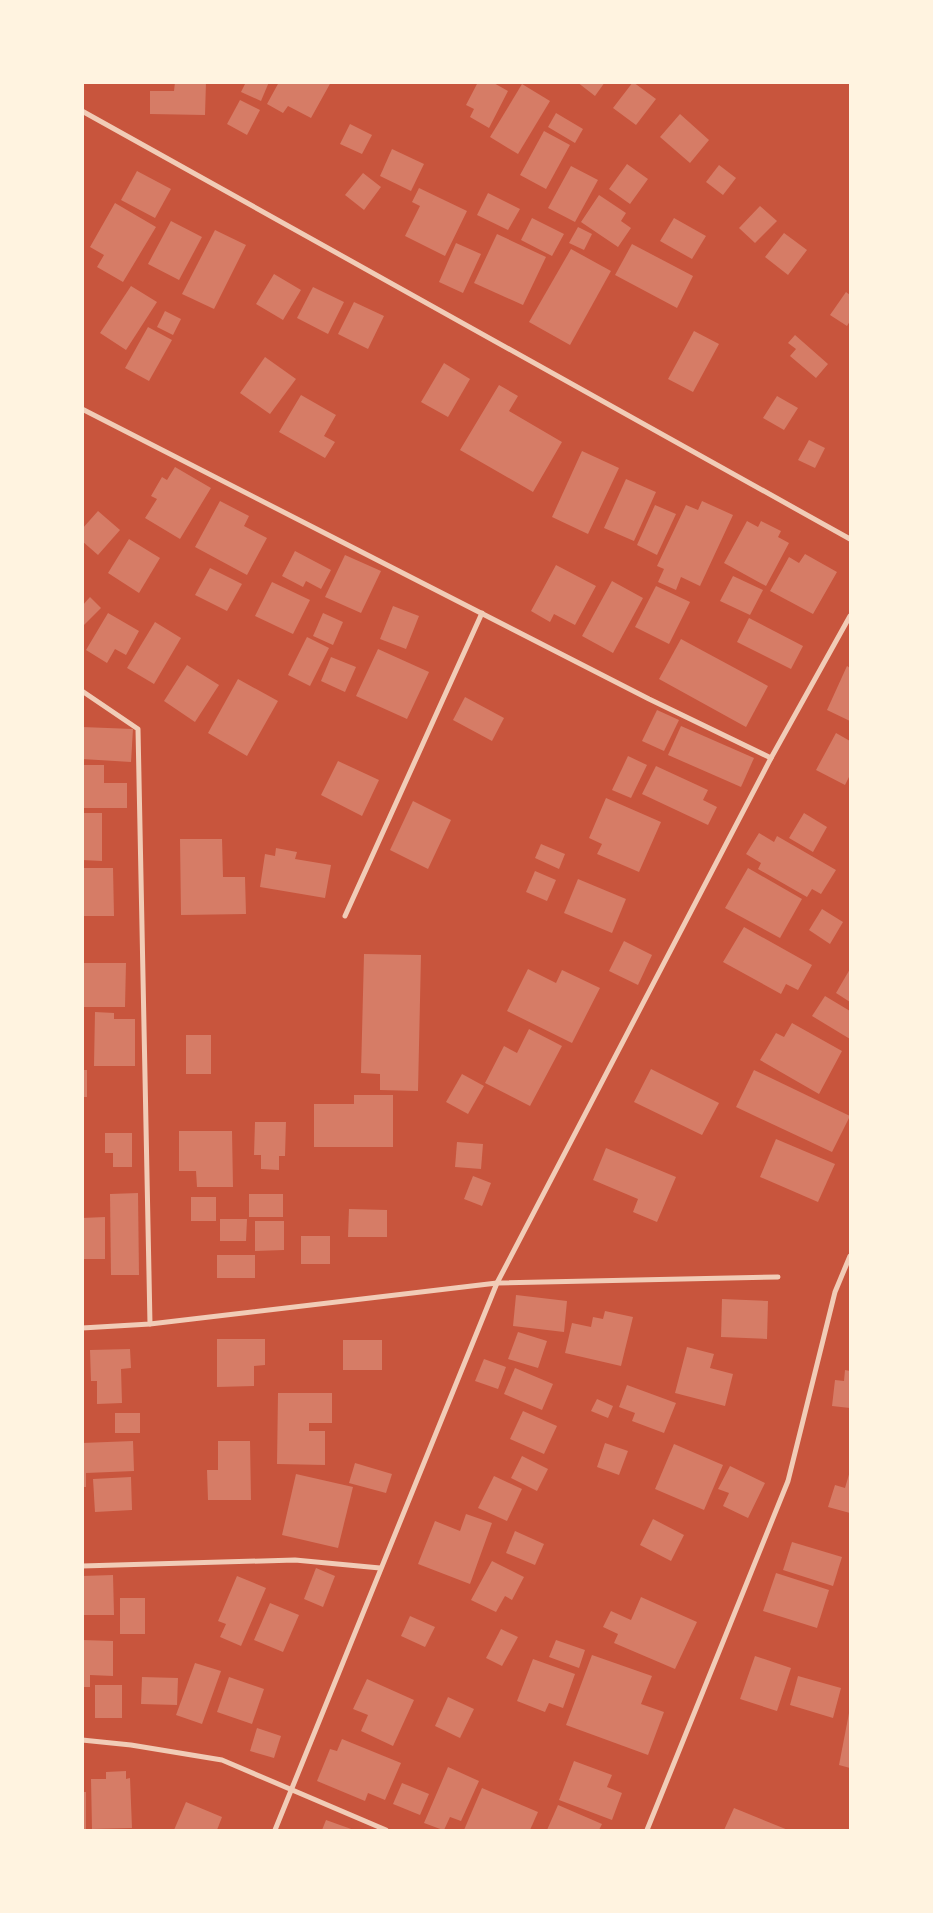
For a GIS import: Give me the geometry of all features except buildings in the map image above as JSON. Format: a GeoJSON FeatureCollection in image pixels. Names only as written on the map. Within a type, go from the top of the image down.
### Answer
{"type":"FeatureCollection","features":[{"type":"Feature","properties":{"kind":"street"},"geometry":{"type":"LineString","coordinates":[[82,111],[850,539]]}},
{"type":"Feature","properties":{"kind":"street"},"geometry":{"type":"LineString","coordinates":[[82,409],[482,614],[771,758]]}},
{"type":"Feature","properties":{"kind":"street"},"geometry":{"type":"LineString","coordinates":[[345,916],[482,614]]}},
{"type":"Feature","properties":{"kind":"street"},"geometry":{"type":"LineString","coordinates":[[275,1830],[497,1283],[771,758],[850,616]]}},
{"type":"Feature","properties":{"kind":"street"},"geometry":{"type":"LineString","coordinates":[[82,690],[138,729],[150,1324]]}},
{"type":"Feature","properties":{"kind":"street"},"geometry":{"type":"LineString","coordinates":[[647,1830],[788,1480],[834,1292],[850,1256]]}},
{"type":"Feature","properties":{"kind":"street"},"geometry":{"type":"LineString","coordinates":[[82,1328],[150,1324],[497,1283],[778,1277]]}},
{"type":"Feature","properties":{"kind":"street"},"geometry":{"type":"LineString","coordinates":[[82,1566],[295,1560],[380,1568]]}},
{"type":"Feature","properties":{"kind":"street"},"geometry":{"type":"LineString","coordinates":[[82,1740],[131,1745],[222,1760],[386,1830]]}}]}
